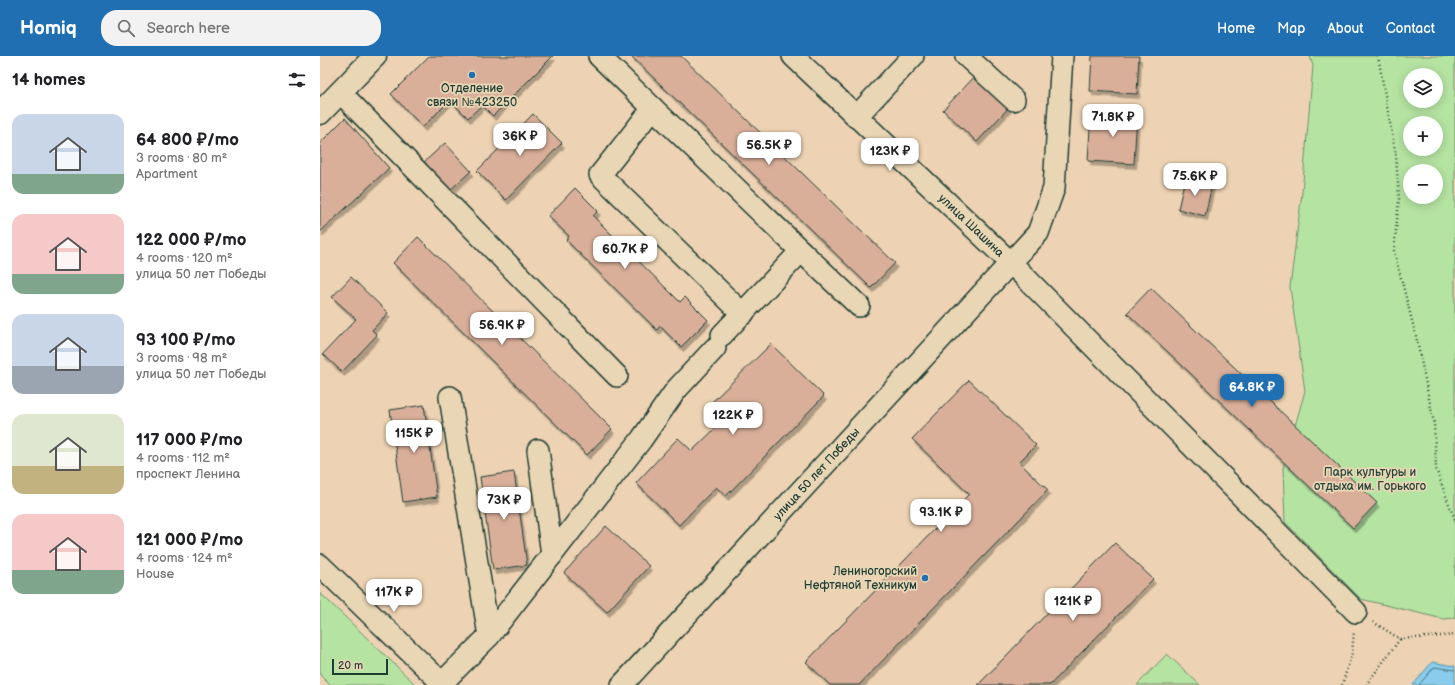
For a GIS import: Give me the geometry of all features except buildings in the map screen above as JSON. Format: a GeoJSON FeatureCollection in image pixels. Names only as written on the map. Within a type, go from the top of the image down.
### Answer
{"type":"FeatureCollection","features":[{"type":"Feature","properties":{"kind":"main road"},"geometry":{"type":"LineString","coordinates":[[320,113],[375,56]]}},
{"type":"Feature","properties":{"kind":"street"},"geometry":{"type":"LineString","coordinates":[[599,56],[859,306]]}},
{"type":"Feature","properties":{"kind":"street","name":"улица Шашина"},"geometry":{"type":"LineString","coordinates":[[793,56],[1011,263],[1356,612]]}},
{"type":"Feature","properties":{"kind":"street"},"geometry":{"type":"LineString","coordinates":[[856,117],[913,56]]}},
{"type":"Feature","properties":{"kind":"street"},"geometry":{"type":"LineString","coordinates":[[966,56],[1014,100]]}},
{"type":"Feature","properties":{"kind":"street","name":"улица 50 лет Победы"},"geometry":{"type":"LineString","coordinates":[[622,685],[1038,233],[1054,188],[1062,56]]}},
{"type":"Feature","properties":{"kind":"street"},"geometry":{"type":"LineString","coordinates":[[340,92],[617,376]]}},
{"type":"Feature","properties":{"kind":"street"},"geometry":{"type":"LineString","coordinates":[[653,108],[600,175],[743,314]]}},
{"type":"Feature","properties":{"kind":"street"},"geometry":{"type":"LineString","coordinates":[[320,565],[443,684],[489,636],[641,440],[676,390],[801,251]]}},
{"type":"Feature","properties":{"kind":"street"},"geometry":{"type":"LineString","coordinates":[[450,397],[489,636]]}},
{"type":"Feature","properties":{"kind":"street"},"geometry":{"type":"LineString","coordinates":[[538,450],[552,556]]}},
{"type":"Feature","properties":{"kind":"path"},"geometry":{"type":"LineString","coordinates":[[1378,56],[1396,156],[1399,199],[1394,251],[1416,336],[1434,423],[1436,469],[1455,520]]}},
{"type":"Feature","properties":{"kind":"path"},"geometry":{"type":"LineString","coordinates":[[1342,685],[1352,653],[1356,612],[1400,639],[1455,635]]}},
{"type":"Feature","properties":{"kind":"path"},"geometry":{"type":"LineString","coordinates":[[1366,685],[1400,639]]}},
{"type":"Feature","properties":{"kind":"green space","name":"Парк культуры и отдыха им. Горького"},"geometry":{"type":"Polygon","coordinates":[[[1310,56],[1455,56],[1455,618],[1443,619],[1361,599],[1285,522],[1283,468],[1305,391],[1290,287],[1302,193],[1313,66],[1310,56]]]}},
{"type":"Feature","properties":{"kind":"green space"},"geometry":{"type":"Polygon","coordinates":[[[320,593],[416,685],[330,685],[320,675],[320,593]]]}},
{"type":"Feature","properties":{"kind":"green space"},"geometry":{"type":"Polygon","coordinates":[[[1167,654],[1200,685],[1137,685],[1167,654]]]}},
{"type":"Feature","properties":{"kind":"water"},"geometry":{"type":"Polygon","coordinates":[[[1432,662],[1455,666],[1455,685],[1413,685],[1432,662]]]}},
{"type":"Feature","properties":{"kind":"place","name":"Отделение связи №423250"},"geometry":{"type":"Point","coordinates":[472,75]}},
{"type":"Feature","properties":{"kind":"place","name":"Лениногорский Нефтяной Техникум"},"geometry":{"type":"Point","coordinates":[925,578]}}]}
